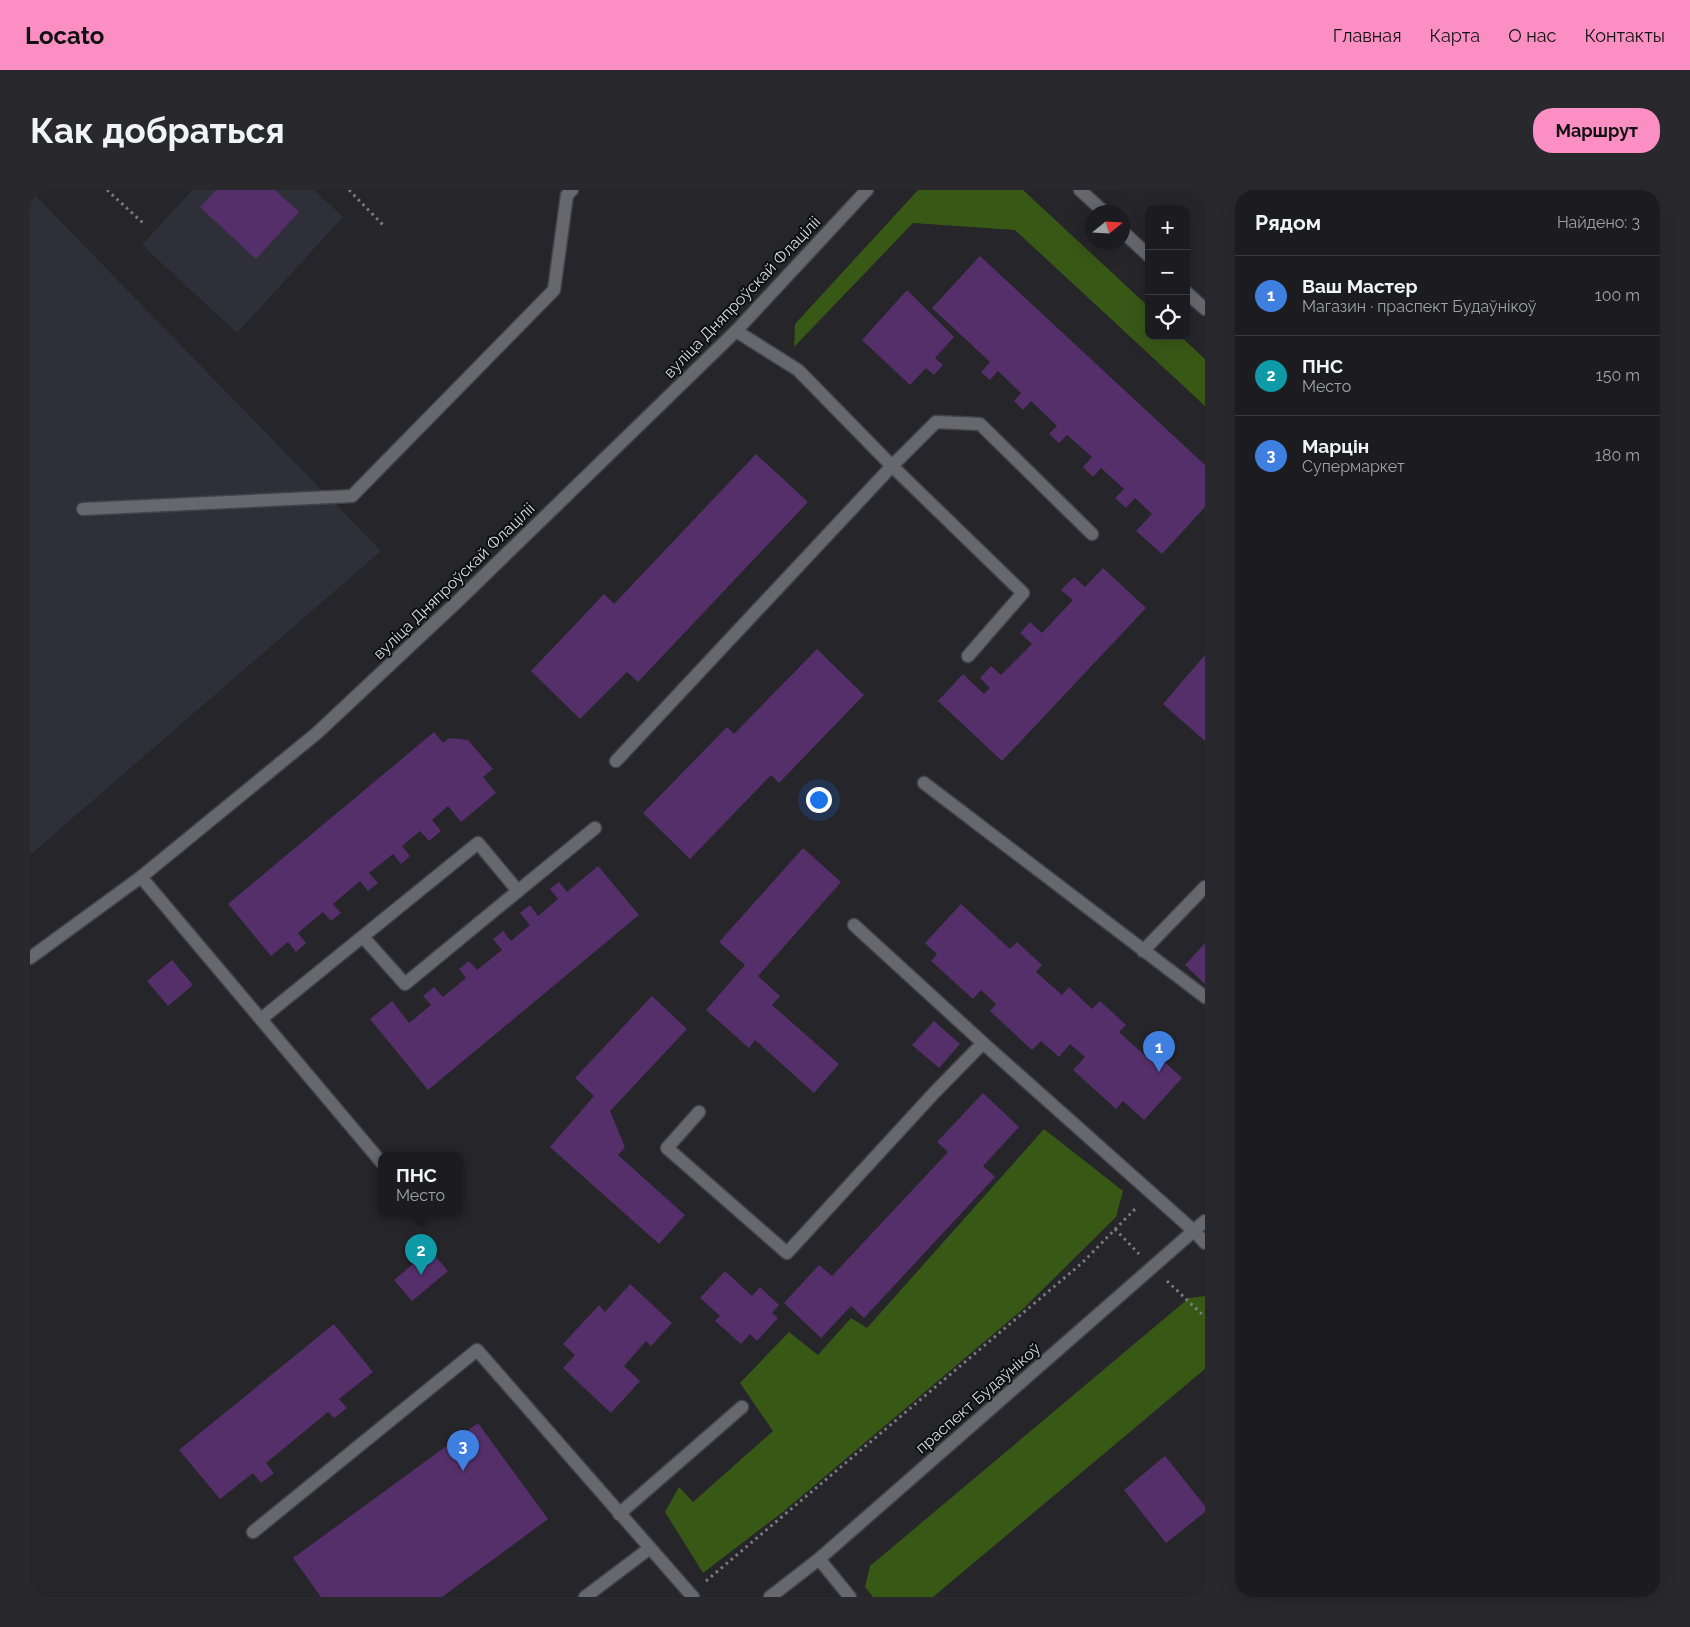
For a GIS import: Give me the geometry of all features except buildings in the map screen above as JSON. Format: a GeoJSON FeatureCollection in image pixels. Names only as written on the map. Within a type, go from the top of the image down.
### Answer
{"type":"FeatureCollection","features":[{"type":"Feature","properties":{"kind":"street"},"geometry":{"type":"LineString","coordinates":[[82,509],[352,496],[554,290],[567,195],[572,190]]}},
{"type":"Feature","properties":{"kind":"street","name":"вуліца Дняпроўскай Флаціліі"},"geometry":{"type":"LineString","coordinates":[[30,958],[142,878],[317,733],[460,599],[736,331],[867,190]]}},
{"type":"Feature","properties":{"kind":"street"},"geometry":{"type":"LineString","coordinates":[[1080,190],[1096,205]]}},
{"type":"Feature","properties":{"kind":"street"},"geometry":{"type":"LineString","coordinates":[[1130,238],[1145,252]]}},
{"type":"Feature","properties":{"kind":"street"},"geometry":{"type":"LineString","coordinates":[[1189,295],[1205,310]]}},
{"type":"Feature","properties":{"kind":"street"},"geometry":{"type":"LineString","coordinates":[[736,331],[798,370],[892,466],[1024,593],[968,656]]}},
{"type":"Feature","properties":{"kind":"street"},"geometry":{"type":"LineString","coordinates":[[616,761],[892,466],[936,422],[980,424],[1092,534]]}},
{"type":"Feature","properties":{"kind":"street"},"geometry":{"type":"LineString","coordinates":[[924,783],[1205,998]]}},
{"type":"Feature","properties":{"kind":"street"},"geometry":{"type":"LineString","coordinates":[[363,937],[405,984],[595,828]]}},
{"type":"Feature","properties":{"kind":"street"},"geometry":{"type":"LineString","coordinates":[[261,1019],[478,843],[518,891]]}},
{"type":"Feature","properties":{"kind":"street"},"geometry":{"type":"LineString","coordinates":[[142,878],[378,1158]]}},
{"type":"Feature","properties":{"kind":"street"},"geometry":{"type":"LineString","coordinates":[[1143,951],[1205,887]]}},
{"type":"Feature","properties":{"kind":"street"},"geometry":{"type":"LineString","coordinates":[[854,925],[983,1043],[1151,1192],[1205,1243]]}},
{"type":"Feature","properties":{"kind":"street"},"geometry":{"type":"LineString","coordinates":[[699,1112],[667,1148],[787,1253],[934,1093],[983,1043]]}},
{"type":"Feature","properties":{"kind":"street","name":"праспект Будаўнікоў"},"geometry":{"type":"LineString","coordinates":[[770,1597],[819,1558],[1205,1221]]}},
{"type":"Feature","properties":{"kind":"street"},"geometry":{"type":"LineString","coordinates":[[253,1532],[477,1350],[690,1594]]}},
{"type":"Feature","properties":{"kind":"street"},"geometry":{"type":"LineString","coordinates":[[619,1514],[742,1407]]}},
{"type":"Feature","properties":{"kind":"street"},"geometry":{"type":"LineString","coordinates":[[585,1597],[650,1548]]}},
{"type":"Feature","properties":{"kind":"street"},"geometry":{"type":"LineString","coordinates":[[819,1558],[850,1597]]}},
{"type":"Feature","properties":{"kind":"path"},"geometry":{"type":"LineString","coordinates":[[108,190],[144,223]]}},
{"type":"Feature","properties":{"kind":"path"},"geometry":{"type":"LineString","coordinates":[[349,190],[384,227]]}},
{"type":"Feature","properties":{"kind":"path"},"geometry":{"type":"LineString","coordinates":[[690,1594],[1082,1263],[1151,1192]]}},
{"type":"Feature","properties":{"kind":"shaded area"},"geometry":{"type":"Polygon","coordinates":[[[30,190],[381,551],[30,855],[30,190]]]}},
{"type":"Feature","properties":{"kind":"shaded area"},"geometry":{"type":"Polygon","coordinates":[[[192,190],[314,190],[343,217],[237,333],[142,245],[192,190]]]}},
{"type":"Feature","properties":{"kind":"green space"},"geometry":{"type":"Polygon","coordinates":[[[918,190],[1023,190],[1085,248],[1085,250],[1088,250],[1145,303],[1145,340],[1184,340],[1205,359],[1205,406],[1015,230],[913,223],[794,347],[795,324],[918,190]]]}},
{"type":"Feature","properties":{"kind":"green space"},"geometry":{"type":"Polygon","coordinates":[[[1044,1129],[1123,1191],[1116,1217],[1023,1309],[784,1511],[703,1573],[665,1512],[679,1487],[693,1502],[773,1431],[740,1383],[789,1332],[818,1355],[851,1318],[867,1328],[1044,1129]]]}},
{"type":"Feature","properties":{"kind":"green space"},"geometry":{"type":"Polygon","coordinates":[[[1205,1296],[1205,1369],[933,1597],[873,1597],[865,1587],[870,1566],[1189,1298],[1205,1296]]]}},
{"type":"Feature","properties":{"kind":"place","name":"Ваш Мастер"},"geometry":{"type":"Point","coordinates":[1159,1072]}},
{"type":"Feature","properties":{"kind":"place","name":"ПНС"},"geometry":{"type":"Point","coordinates":[421,1275]}},
{"type":"Feature","properties":{"kind":"place","name":"Марцін"},"geometry":{"type":"Point","coordinates":[463,1471]}}]}
